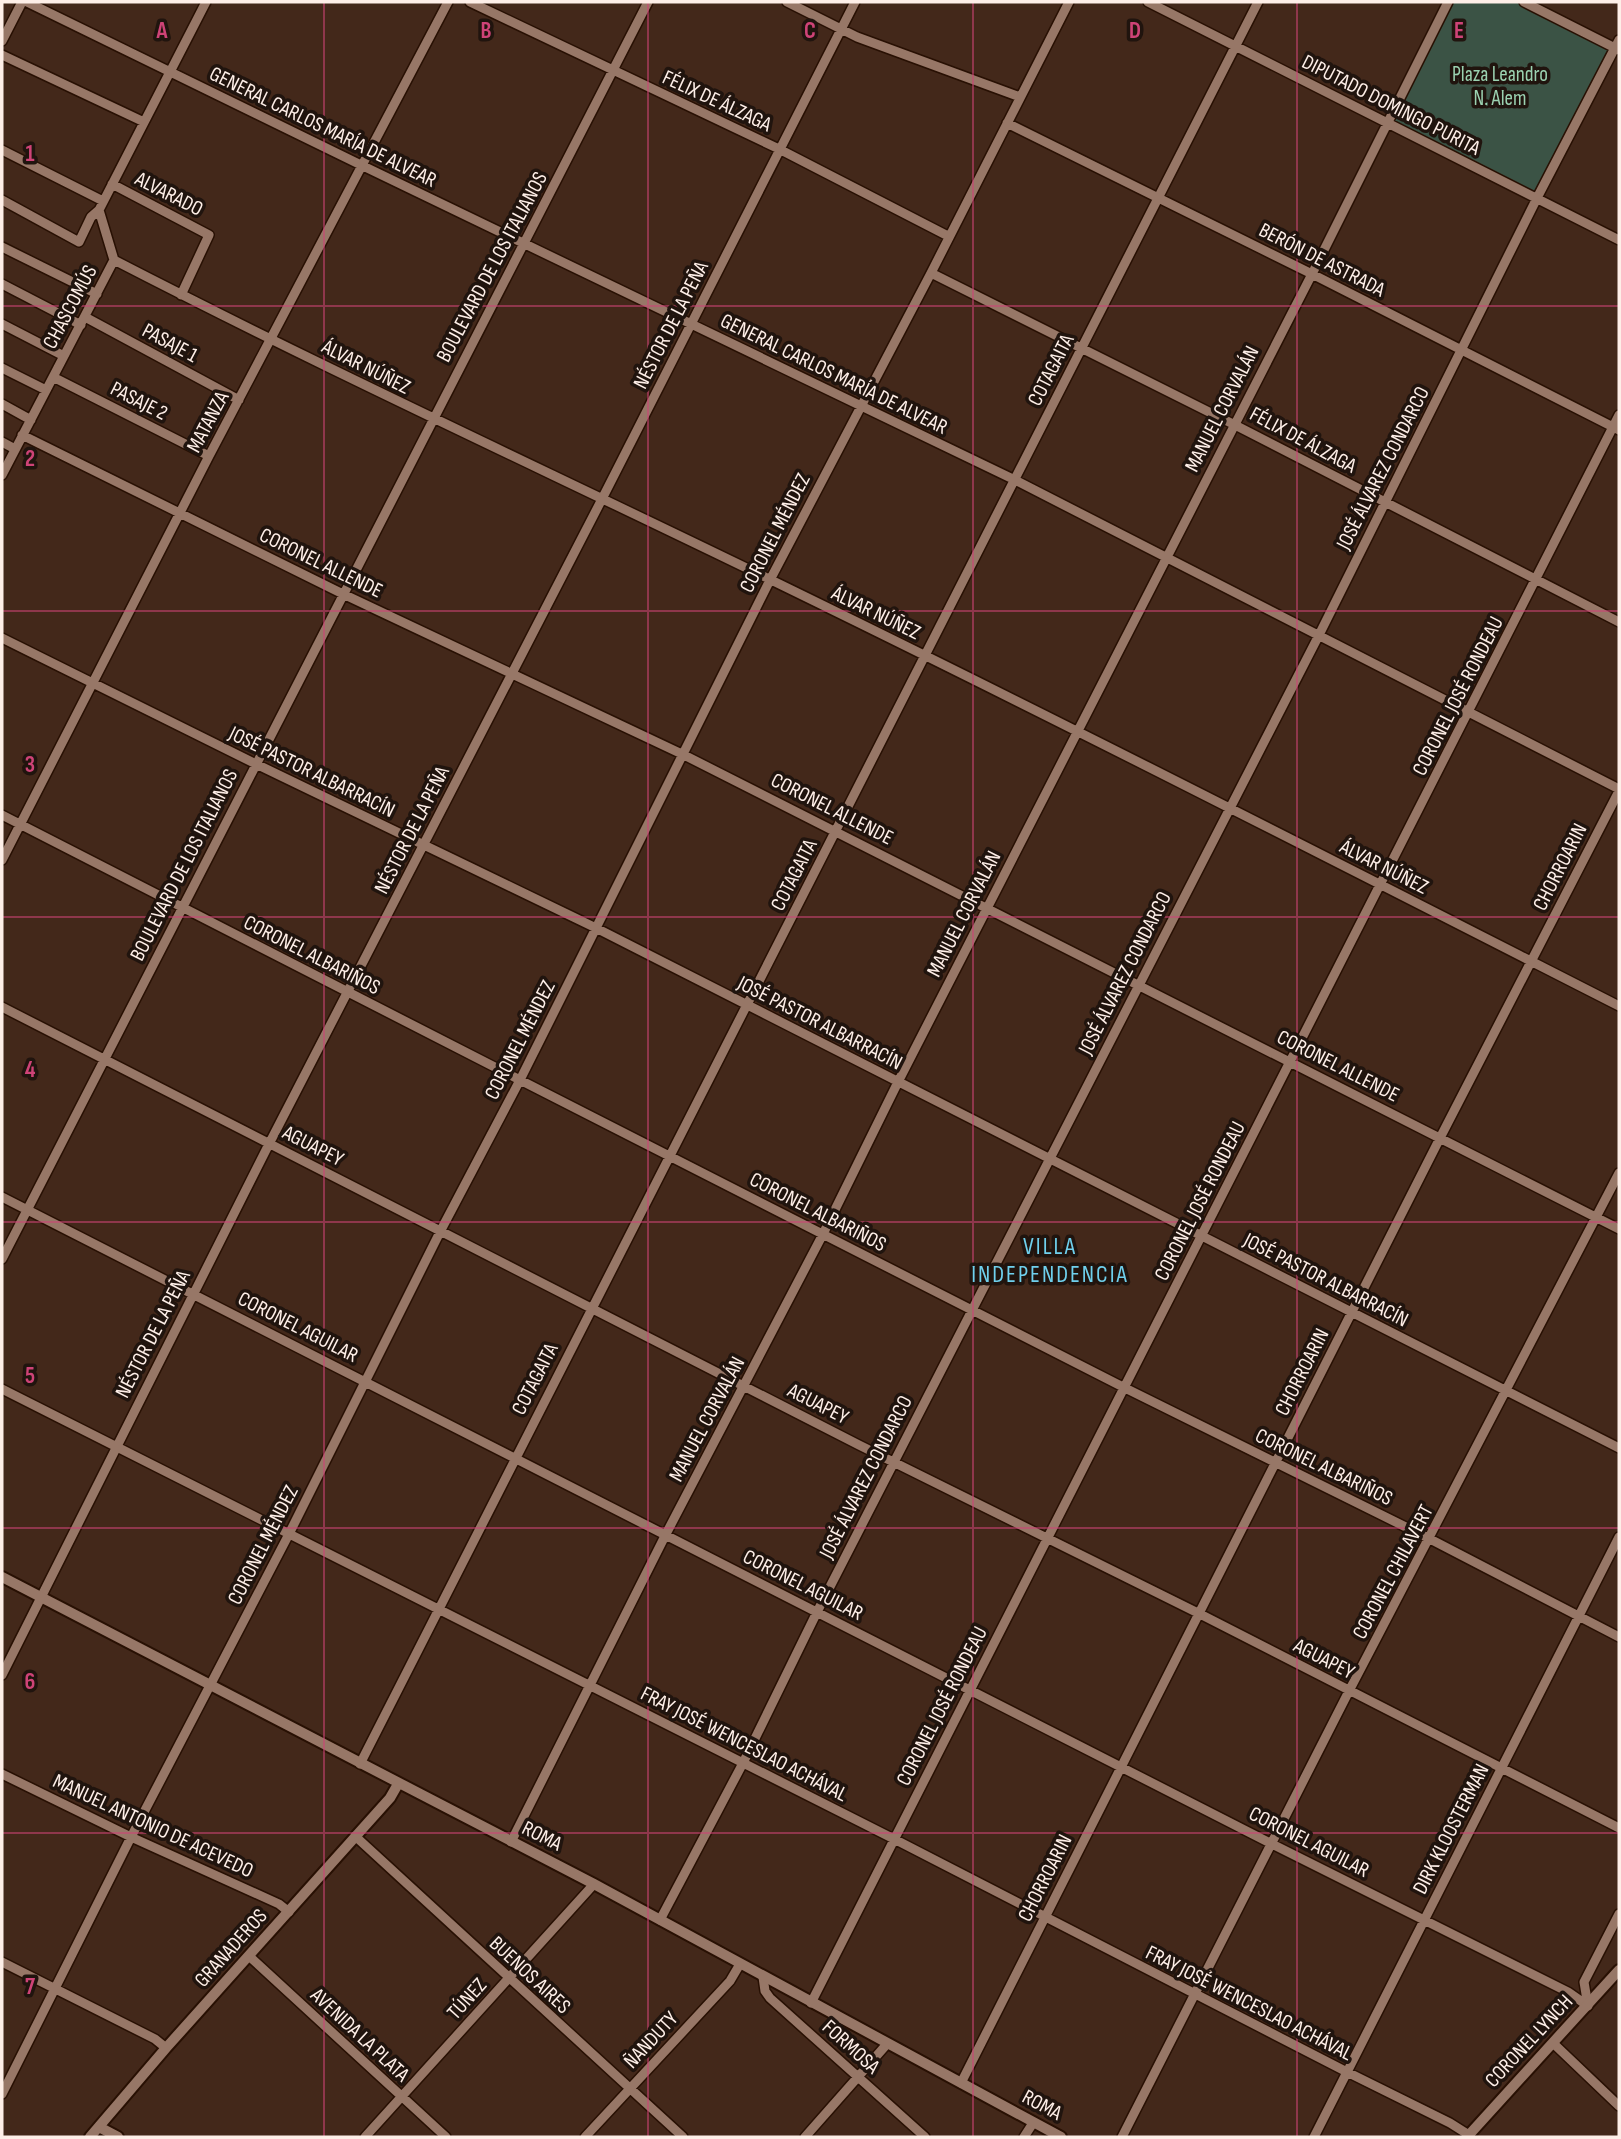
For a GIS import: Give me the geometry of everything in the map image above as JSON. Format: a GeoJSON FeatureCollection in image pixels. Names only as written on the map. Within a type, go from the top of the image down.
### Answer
{"type":"FeatureCollection","features":[{"type":"Feature","properties":{"kind":"street"},"geometry":{"type":"LineString","coordinates":[[2,41],[22,2]]}},
{"type":"Feature","properties":{"kind":"street","name":"GENERAL CARLOS MARÍA DE ALVEAR"},"geometry":{"type":"LineString","coordinates":[[27,2],[1015,480],[1619,790]]}},
{"type":"Feature","properties":{"kind":"street"},"geometry":{"type":"LineString","coordinates":[[2,200],[79,242],[91,217],[101,205],[206,2]]}},
{"type":"Feature","properties":{"kind":"street","name":"MATANZA"},"geometry":{"type":"LineString","coordinates":[[2,860],[209,456],[448,2]]}},
{"type":"Feature","properties":{"kind":"street","name":"FÉLIX DE ÁLZAGA"},"geometry":{"type":"LineString","coordinates":[[470,2],[779,149],[948,236]]}},
{"type":"Feature","properties":{"kind":"street","name":"BOULEVARD DE LOS ITALIANOS"},"geometry":{"type":"LineString","coordinates":[[2,1259],[432,419],[649,2]]}},
{"type":"Feature","properties":{"kind":"street"},"geometry":{"type":"LineString","coordinates":[[787,2],[840,29],[1020,97]]}},
{"type":"Feature","properties":{"kind":"street","name":"NÉSTOR DE LA PEÑA"},"geometry":{"type":"LineString","coordinates":[[2,1675],[269,1144],[855,2]]}},
{"type":"Feature","properties":{"kind":"street","name":"CORONEL MÉNDEZ"},"geometry":{"type":"LineString","coordinates":[[2,2094],[131,1837],[289,1534],[441,1230],[520,1080],[770,580],[1069,2]]}},
{"type":"Feature","properties":{"kind":"street","name":"DIPUTADO DOMINGO PURITA"},"geometry":{"type":"LineString","coordinates":[[1148,2],[1619,240]]}},
{"type":"Feature","properties":{"kind":"street","name":"COTAGAITA"},"geometry":{"type":"LineString","coordinates":[[360,1764],[1258,2]]}},
{"type":"Feature","properties":{"kind":"street","name":"MANUEL CORVALÁN"},"geometry":{"type":"LineString","coordinates":[[511,1842],[666,1534],[823,1234],[1233,424],[1312,274],[1448,2]]}},
{"type":"Feature","properties":{"kind":"street"},"geometry":{"type":"LineString","coordinates":[[1524,2],[1618,46]]}},
{"type":"Feature","properties":{"kind":"street","name":"JOSÉ ÁLVAREZ CONDARCO"},"geometry":{"type":"LineString","coordinates":[[660,1920],[743,1763],[817,1612],[1319,635],[1537,198],[1618,46]]}},
{"type":"Feature","properties":{"kind":"street"},"geometry":{"type":"LineString","coordinates":[[2,55],[144,122]]}},
{"type":"Feature","properties":{"kind":"street","name":"BERÓN DE ASTRADA"},"geometry":{"type":"LineString","coordinates":[[1007,123],[1616,429]]}},
{"type":"Feature","properties":{"kind":"street"},"geometry":{"type":"LineString","coordinates":[[2,150],[101,205]]}},
{"type":"Feature","properties":{"kind":"street","name":"ALVARADO"},"geometry":{"type":"LineString","coordinates":[[111,184],[209,235],[181,295]]}},
{"type":"Feature","properties":{"kind":"street","name":"CHASCOMÚS"},"geometry":{"type":"LineString","coordinates":[[2,475],[114,260],[101,205]]}},
{"type":"Feature","properties":{"kind":"street"},"geometry":{"type":"LineString","coordinates":[[2,247],[97,294]]}},
{"type":"Feature","properties":{"kind":"street","name":"ÁLVAR NÚÑEZ"},"geometry":{"type":"LineString","coordinates":[[114,260],[432,419],[770,580],[1230,808],[1619,1006]]}},
{"type":"Feature","properties":{"kind":"street","name":"FÉLIX DE ÁLZAGA"},"geometry":{"type":"LineString","coordinates":[[931,273],[1619,622]]}},
{"type":"Feature","properties":{"kind":"street","name":"PASAJE 1"},"geometry":{"type":"LineString","coordinates":[[2,284],[83,321],[239,400]]}},
{"type":"Feature","properties":{"kind":"street"},"geometry":{"type":"LineString","coordinates":[[2,324],[64,356]]}},
{"type":"Feature","properties":{"kind":"street"},"geometry":{"type":"LineString","coordinates":[[2,368],[46,390]]}},
{"type":"Feature","properties":{"kind":"street","name":"PASAJE 2"},"geometry":{"type":"LineString","coordinates":[[53,377],[209,456]]}},
{"type":"Feature","properties":{"kind":"street"},"geometry":{"type":"LineString","coordinates":[[2,404],[31,419]]}},
{"type":"Feature","properties":{"kind":"street","name":"CORONEL JOSÉ RONDEAU"},"geometry":{"type":"LineString","coordinates":[[811,2003],[1536,580],[1616,429],[1619,415]]}},
{"type":"Feature","properties":{"kind":"street","name":"CORONEL ALLENDE"},"geometry":{"type":"LineString","coordinates":[[22,435],[343,594],[684,755],[1619,1229]]}},
{"type":"Feature","properties":{"kind":"street"},"geometry":{"type":"LineString","coordinates":[[2,442],[15,449]]}},
{"type":"Feature","properties":{"kind":"street","name":"JOSÉ PASTOR ALBARRACÍN"},"geometry":{"type":"LineString","coordinates":[[2,638],[596,928],[1619,1448]]}},
{"type":"Feature","properties":{"kind":"street","name":"CHORROARIN"},"geometry":{"type":"LineString","coordinates":[[961,2083],[1619,790]]}},
{"type":"Feature","properties":{"kind":"street","name":"CORONEL ALBARIÑOS"},"geometry":{"type":"LineString","coordinates":[[2,815],[1619,1637]]}},
{"type":"Feature","properties":{"kind":"street","name":"AGUAPEY"},"geometry":{"type":"LineString","coordinates":[[2,1007],[1619,1828]]}},
{"type":"Feature","properties":{"kind":"street","name":"CORONEL CHILAVERT"},"geometry":{"type":"LineString","coordinates":[[1122,2137],[1349,1691],[1619,1173]]}},
{"type":"Feature","properties":{"kind":"street","name":"CORONEL AGUILAR"},"geometry":{"type":"LineString","coordinates":[[2,1197],[1272,1844],[1425,1919],[1568,1992],[1588,2006]]}},
{"type":"Feature","properties":{"kind":"street","name":"FRAY JOSÉ WENCESLAO ACHÁVAL"},"geometry":{"type":"LineString","coordinates":[[2,1389],[894,1839],[1450,2123],[1468,2136]]}},
{"type":"Feature","properties":{"kind":"street","name":"DIRK KLOOSTERMAN"},"geometry":{"type":"LineString","coordinates":[[1314,2137],[1619,1537]]}},
{"type":"Feature","properties":{"kind":"street","name":"ROMA"},"geometry":{"type":"LineString","coordinates":[[2,1577],[594,1884],[1061,2137]]}},
{"type":"Feature","properties":{"kind":"street","name":"MANUEL ANTONIO DE ACEVEDO"},"geometry":{"type":"LineString","coordinates":[[2,1774],[131,1837],[279,1904],[289,1912]]}},
{"type":"Feature","properties":{"kind":"street","name":"GRANADEROS"},"geometry":{"type":"LineString","coordinates":[[90,2137],[390,1798],[398,1784]]}},
{"type":"Feature","properties":{"kind":"street","name":"BUENOS AIRES"},"geometry":{"type":"LineString","coordinates":[[355,1836],[683,2137]]}},
{"type":"Feature","properties":{"kind":"street","name":"TÚNEZ"},"geometry":{"type":"LineString","coordinates":[[365,2137],[594,1884]]}},
{"type":"Feature","properties":{"kind":"street"},"geometry":{"type":"LineString","coordinates":[[1588,2006],[1584,1982],[1619,1914]]}},
{"type":"Feature","properties":{"kind":"street","name":"AVENIDA LA PLATA"},"geometry":{"type":"LineString","coordinates":[[250,1957],[446,2137]]}},
{"type":"Feature","properties":{"kind":"street"},"geometry":{"type":"LineString","coordinates":[[2,1962],[155,2039],[166,2048]]}},
{"type":"Feature","properties":{"kind":"street","name":"ÑANDUTY"},"geometry":{"type":"LineString","coordinates":[[585,2137],[730,1981],[740,1964]]}},
{"type":"Feature","properties":{"kind":"street","name":"CORONEL LYNCH"},"geometry":{"type":"LineString","coordinates":[[1468,2136],[1619,1970]]}},
{"type":"Feature","properties":{"kind":"street","name":"FORMOSA"},"geometry":{"type":"LineString","coordinates":[[763,1977],[765,1991],[770,1998],[925,2137]]}},
{"type":"Feature","properties":{"kind":"street"},"geometry":{"type":"LineString","coordinates":[[805,2137],[887,2044]]}},
{"type":"Feature","properties":{"kind":"street"},"geometry":{"type":"LineString","coordinates":[[1554,2044],[1619,2106]]}},
{"type":"Feature","properties":{"kind":"street"},"geometry":{"type":"LineString","coordinates":[[1024,2137],[1033,2123]]}},
{"type":"Feature","properties":{"kind":"street"},"geometry":{"type":"LineString","coordinates":[[99,2127],[118,2137]]}},
{"type":"Feature","properties":{"kind":"green space","name":"Plaza Leandro N. Alem"},"geometry":{"type":"Polygon","coordinates":[[[1448,2],[1524,2],[1615,48],[1537,198],[1387,122],[1448,2]]]}},
{"type":"Feature","properties":{"kind":"district","name":"VILLA INDEPENDENCIA"},"geometry":{"type":"Point","coordinates":[1050,1260]}}]}
